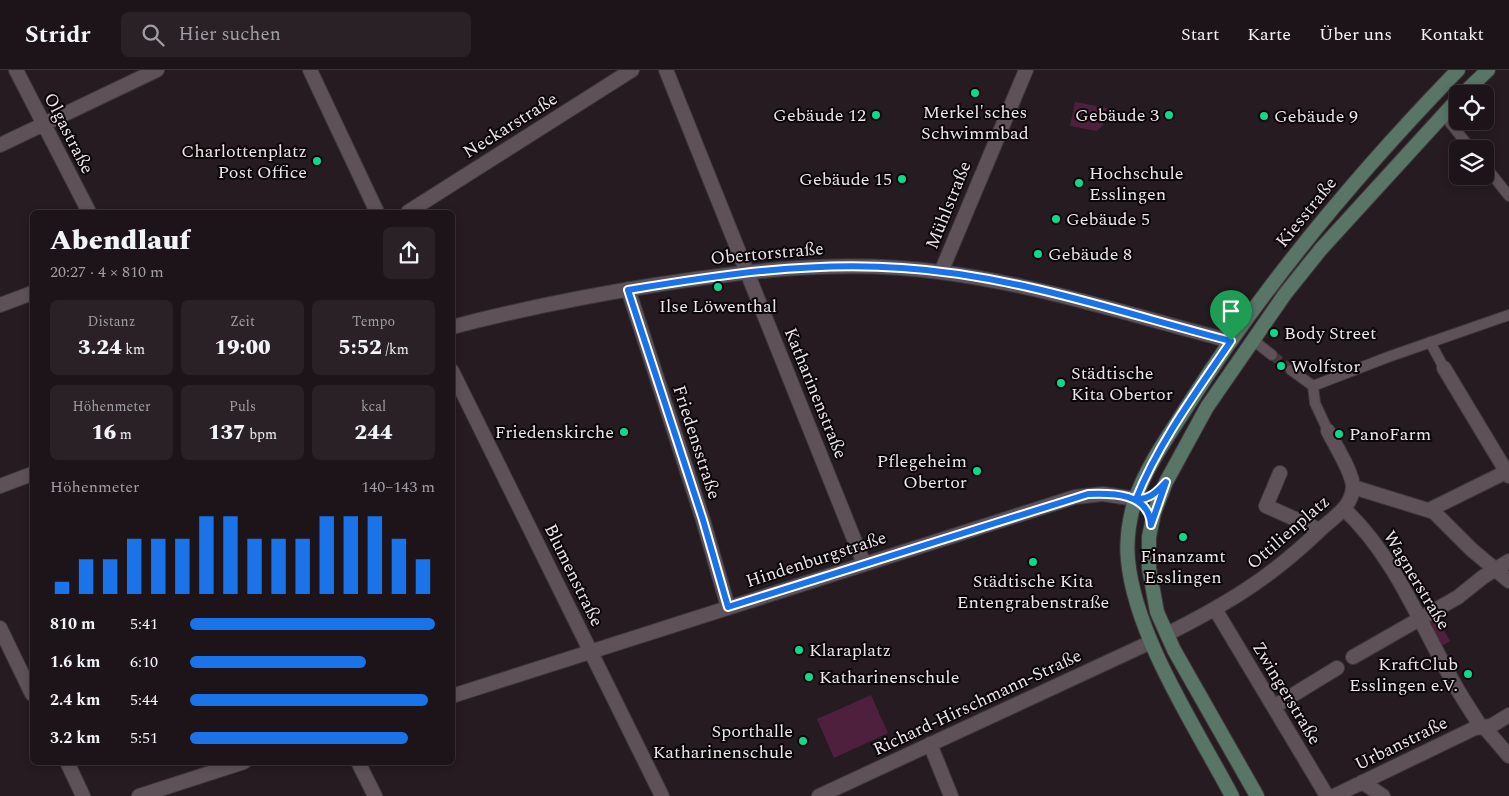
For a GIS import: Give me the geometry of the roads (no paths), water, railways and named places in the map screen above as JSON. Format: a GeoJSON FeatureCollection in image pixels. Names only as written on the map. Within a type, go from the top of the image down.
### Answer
{"type":"FeatureCollection","features":[{"type":"Feature","properties":{"kind":"main road","name":"Kiesstraße"},"geometry":{"type":"LineString","coordinates":[[1232,796],[1151,642],[1134,594],[1128,562],[1128,528],[1136,499],[1150,468],[1231,341],[1347,192],[1403,127],[1458,70]]}},
{"type":"Feature","properties":{"kind":"main road"},"geometry":{"type":"LineString","coordinates":[[1472,85],[1488,70]]}},
{"type":"Feature","properties":{"kind":"main road","name":"Kiesstraße"},"geometry":{"type":"LineString","coordinates":[[1151,525],[1166,482],[1188,440],[1227,376],[1252,340],[1311,261],[1449,108]]}},
{"type":"Feature","properties":{"kind":"main road"},"geometry":{"type":"LineString","coordinates":[[1136,499],[1143,499],[1154,494],[1166,482]]}},
{"type":"Feature","properties":{"kind":"main road"},"geometry":{"type":"LineString","coordinates":[[1136,499],[1146,508],[1151,525],[1149,560],[1151,584],[1157,612],[1174,650],[1257,796]]}},
{"type":"Feature","properties":{"kind":"street","name":"Olgastraße"},"geometry":{"type":"LineString","coordinates":[[16,70],[88,210]]}},
{"type":"Feature","properties":{"kind":"street"},"geometry":{"type":"LineString","coordinates":[[0,145],[157,70]]}},
{"type":"Feature","properties":{"kind":"street"},"geometry":{"type":"LineString","coordinates":[[310,70],[376,210]]}},
{"type":"Feature","properties":{"kind":"street","name":"Neckarstraße"},"geometry":{"type":"LineString","coordinates":[[411,210],[632,70]]}},
{"type":"Feature","properties":{"kind":"street","name":"Katharinenstraße"},"geometry":{"type":"LineString","coordinates":[[666,70],[864,564]]}},
{"type":"Feature","properties":{"kind":"street","name":"Mühlstraße"},"geometry":{"type":"LineString","coordinates":[[941,272],[1000,127],[1026,70]]}},
{"type":"Feature","properties":{"kind":"street"},"geometry":{"type":"LineString","coordinates":[[1443,114],[1464,140]]}},
{"type":"Feature","properties":{"kind":"street"},"geometry":{"type":"LineString","coordinates":[[1494,177],[1509,196]]}},
{"type":"Feature","properties":{"kind":"street","name":"Obertorstraße"},"geometry":{"type":"LineString","coordinates":[[455,326],[528,307],[748,271],[821,266],[881,266],[941,272],[1059,293],[1231,341]]}},
{"type":"Feature","properties":{"kind":"street","name":"Friedensstraße"},"geometry":{"type":"LineString","coordinates":[[628,290],[700,512],[728,607]]}},
{"type":"Feature","properties":{"kind":"street"},"geometry":{"type":"LineString","coordinates":[[0,305],[30,294]]}},
{"type":"Feature","properties":{"kind":"street"},"geometry":{"type":"LineString","coordinates":[[1313,386],[1430,342],[1509,315]]}},
{"type":"Feature","properties":{"kind":"street"},"geometry":{"type":"LineString","coordinates":[[1252,340],[1272,355]]}},
{"type":"Feature","properties":{"kind":"street"},"geometry":{"type":"LineString","coordinates":[[1429,510],[1507,474],[1430,342]]}},
{"type":"Feature","properties":{"kind":"street"},"geometry":{"type":"LineString","coordinates":[[1291,370],[1313,386]]}},
{"type":"Feature","properties":{"kind":"street","name":"Blumenstraße"},"geometry":{"type":"LineString","coordinates":[[455,377],[662,796]]}},
{"type":"Feature","properties":{"kind":"street"},"geometry":{"type":"LineString","coordinates":[[1313,386],[1314,403],[1352,480],[1353,487],[1429,510],[1439,516],[1509,581]]}},
{"type":"Feature","properties":{"kind":"street"},"geometry":{"type":"LineString","coordinates":[[1280,473],[1266,506],[1320,530]]}},
{"type":"Feature","properties":{"kind":"street"},"geometry":{"type":"LineString","coordinates":[[0,486],[30,475]]}},
{"type":"Feature","properties":{"kind":"street","name":"Ottilienplatz"},"geometry":{"type":"LineString","coordinates":[[1167,634],[1215,610],[1270,575],[1344,509],[1353,487]]}},
{"type":"Feature","properties":{"kind":"street","name":"Hindenburgstraße"},"geometry":{"type":"LineString","coordinates":[[455,695],[1075,497],[1103,494],[1136,499]]}},
{"type":"Feature","properties":{"kind":"street","name":"Wagnerstraße"},"geometry":{"type":"LineString","coordinates":[[1344,509],[1358,522],[1392,570],[1452,679],[1483,728],[1509,756]]}},
{"type":"Feature","properties":{"kind":"street"},"geometry":{"type":"LineString","coordinates":[[1353,657],[1458,597],[1509,561]]}},
{"type":"Feature","properties":{"kind":"street","name":"Zwingerstraße"},"geometry":{"type":"LineString","coordinates":[[1215,610],[1275,706],[1327,796]]}},
{"type":"Feature","properties":{"kind":"street"},"geometry":{"type":"LineString","coordinates":[[0,628],[30,690]]}},
{"type":"Feature","properties":{"kind":"street","name":"Richard-Hirschmann-Straße"},"geometry":{"type":"LineString","coordinates":[[819,796],[1151,642]]}},
{"type":"Feature","properties":{"kind":"street"},"geometry":{"type":"LineString","coordinates":[[1275,706],[1337,668]]}},
{"type":"Feature","properties":{"kind":"street","name":"Urbanstraße"},"geometry":{"type":"LineString","coordinates":[[1334,796],[1475,728],[1483,728],[1509,715]]}},
{"type":"Feature","properties":{"kind":"street"},"geometry":{"type":"LineString","coordinates":[[930,744],[952,796]]}},
{"type":"Feature","properties":{"kind":"street"},"geometry":{"type":"LineString","coordinates":[[68,765],[83,796]]}},
{"type":"Feature","properties":{"kind":"street"},"geometry":{"type":"LineString","coordinates":[[139,796],[235,765]]}},
{"type":"Feature","properties":{"kind":"street"},"geometry":{"type":"LineString","coordinates":[[360,765],[375,796]]}},
{"type":"Feature","properties":{"kind":"street"},"geometry":{"type":"LineString","coordinates":[[1362,782],[1383,796]]}},
{"type":"Feature","properties":{"kind":"tunnel"},"geometry":{"type":"LineString","coordinates":[[1272,355],[1291,370]]}},
{"type":"Feature","properties":{"kind":"place","name":"Merkel'sches Schwimmbad"},"geometry":{"type":"Point","coordinates":[975,93]}},
{"type":"Feature","properties":{"kind":"place","name":"Gebäude 12"},"geometry":{"type":"Point","coordinates":[876,115]}},
{"type":"Feature","properties":{"kind":"place","name":"Gebäude 3"},"geometry":{"type":"Point","coordinates":[1169,115]}},
{"type":"Feature","properties":{"kind":"place","name":"Gebäude 9"},"geometry":{"type":"Point","coordinates":[1264,116]}},
{"type":"Feature","properties":{"kind":"place","name":"Charlottenplatz Post Office"},"geometry":{"type":"Point","coordinates":[317,161]}},
{"type":"Feature","properties":{"kind":"place","name":"Gebäude 15"},"geometry":{"type":"Point","coordinates":[902,179]}},
{"type":"Feature","properties":{"kind":"place","name":"Hochschule Esslingen"},"geometry":{"type":"Point","coordinates":[1079,183]}},
{"type":"Feature","properties":{"kind":"place","name":"Gebäude 5"},"geometry":{"type":"Point","coordinates":[1056,219]}},
{"type":"Feature","properties":{"kind":"place","name":"Gebäude 8"},"geometry":{"type":"Point","coordinates":[1038,254]}},
{"type":"Feature","properties":{"kind":"place","name":"Ilse Löwenthal"},"geometry":{"type":"Point","coordinates":[718,287]}},
{"type":"Feature","properties":{"kind":"place","name":"Body Street"},"geometry":{"type":"Point","coordinates":[1274,333]}},
{"type":"Feature","properties":{"kind":"place","name":"Wolfstor"},"geometry":{"type":"Point","coordinates":[1281,366]}},
{"type":"Feature","properties":{"kind":"place","name":"Städtische Kita Obertor"},"geometry":{"type":"Point","coordinates":[1061,383]}},
{"type":"Feature","properties":{"kind":"place","name":"Friedenskirche"},"geometry":{"type":"Point","coordinates":[624,432]}},
{"type":"Feature","properties":{"kind":"place","name":"PanoFarm"},"geometry":{"type":"Point","coordinates":[1339,434]}},
{"type":"Feature","properties":{"kind":"place","name":"Pflegeheim Obertor"},"geometry":{"type":"Point","coordinates":[977,471]}},
{"type":"Feature","properties":{"kind":"place","name":"Finanzamt Esslingen"},"geometry":{"type":"Point","coordinates":[1183,537]}},
{"type":"Feature","properties":{"kind":"place","name":"Städtische Kita Entengrabenstraße"},"geometry":{"type":"Point","coordinates":[1033,562]}},
{"type":"Feature","properties":{"kind":"place","name":"Klaraplatz"},"geometry":{"type":"Point","coordinates":[799,650]}},
{"type":"Feature","properties":{"kind":"place","name":"KraftClub Esslingen e.V."},"geometry":{"type":"Point","coordinates":[1468,674]}},
{"type":"Feature","properties":{"kind":"place","name":"Katharinenschule"},"geometry":{"type":"Point","coordinates":[809,677]}},
{"type":"Feature","properties":{"kind":"place","name":"Sporthalle Katharinenschule"},"geometry":{"type":"Point","coordinates":[803,741]}}]}
